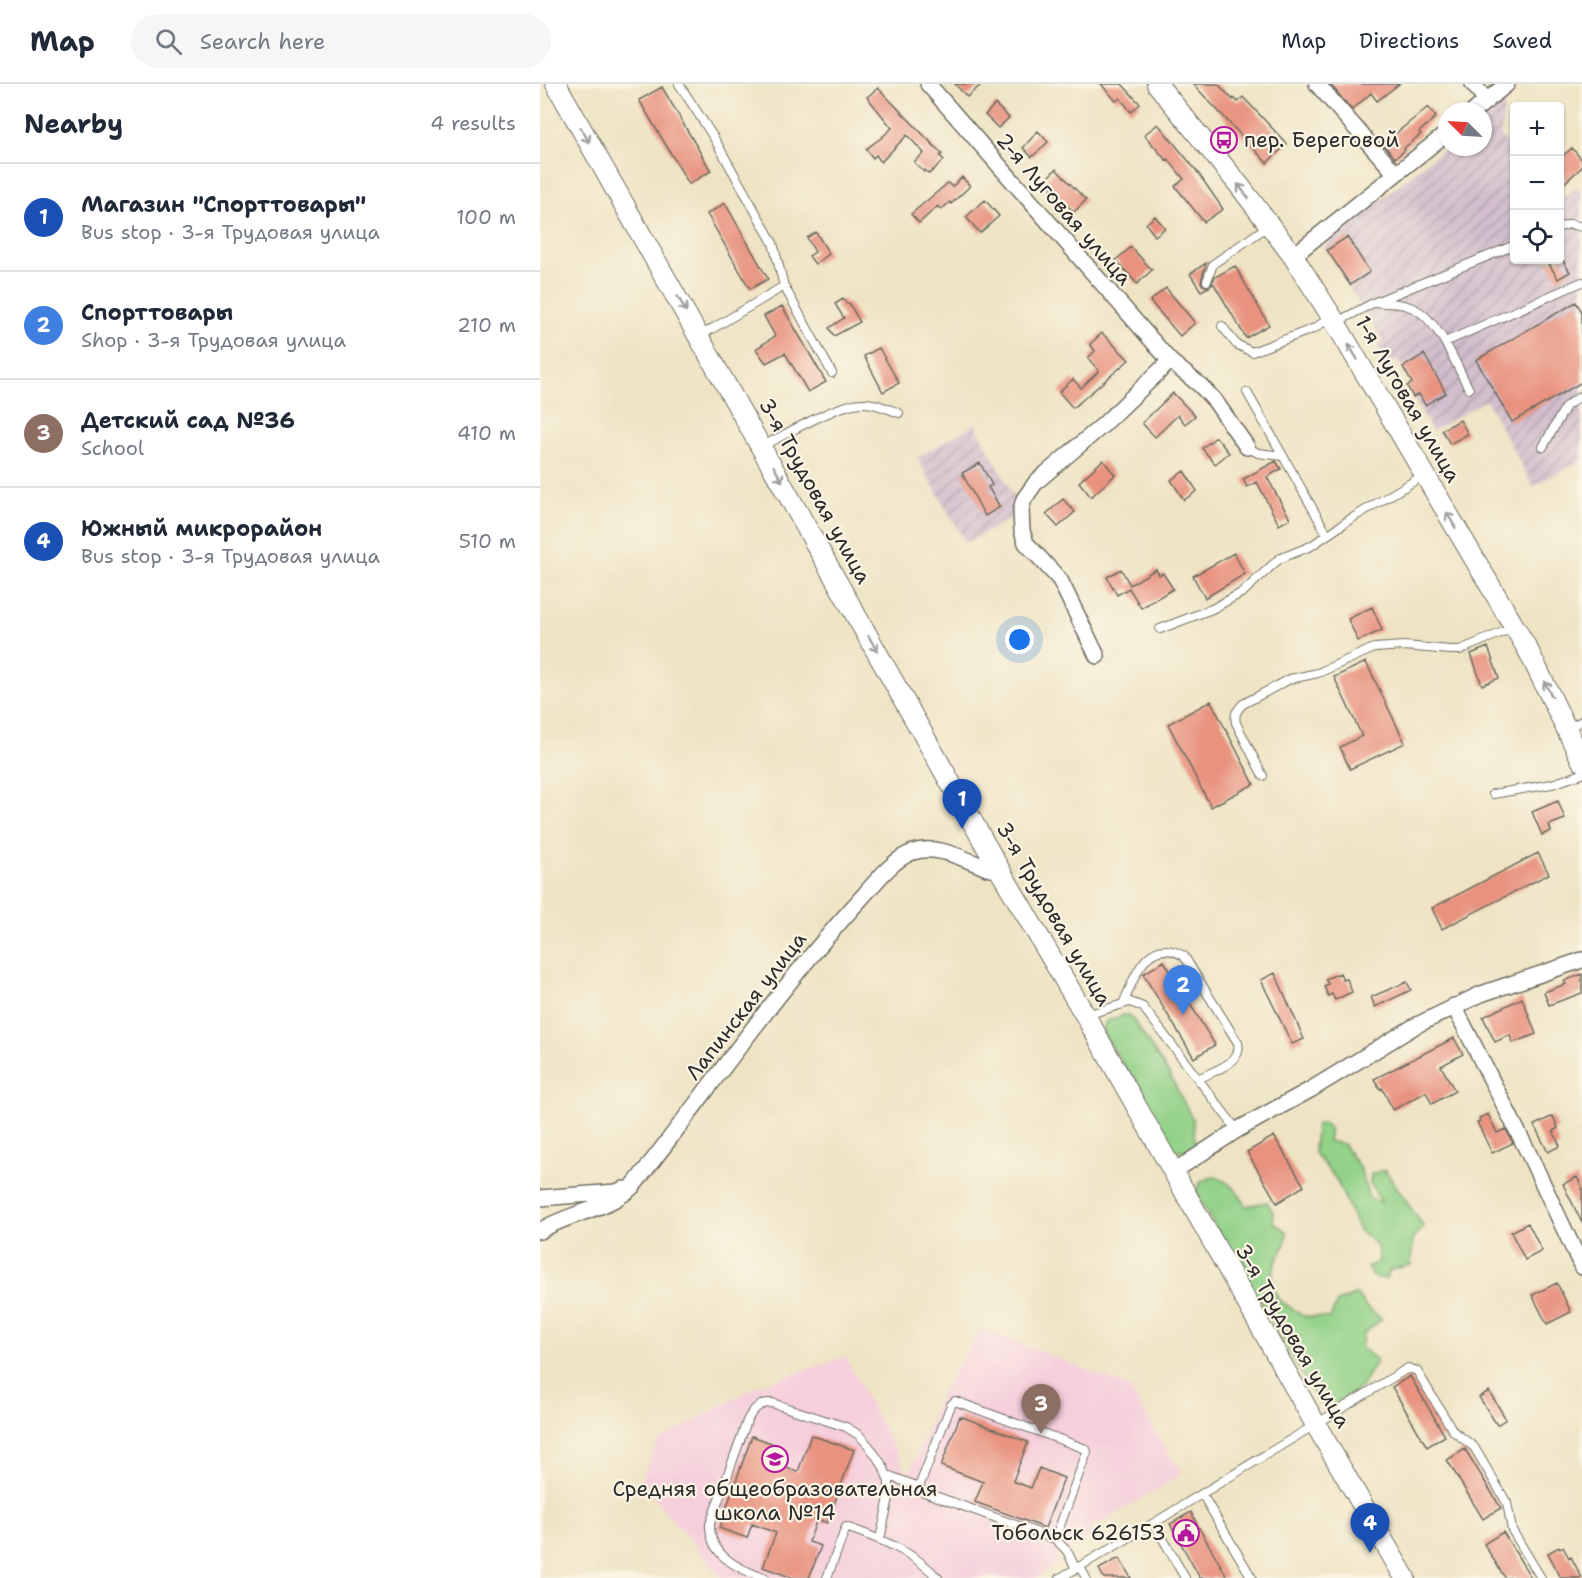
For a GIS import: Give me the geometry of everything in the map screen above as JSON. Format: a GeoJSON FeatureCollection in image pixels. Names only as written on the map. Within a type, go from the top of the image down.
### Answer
{"type":"FeatureCollection","features":[{"type":"Feature","properties":{"kind":"street","name":"3-я Трудовая улица"},"geometry":{"type":"LineString","coordinates":[[556,84],[998,867],[1085,1015],[1405,1578]]}},
{"type":"Feature","properties":{"kind":"street","name":"2-я Луговая улица"},"geometry":{"type":"LineString","coordinates":[[928,84],[1170,361],[1201,386],[1215,401],[1247,447]]}},
{"type":"Feature","properties":{"kind":"street","name":"1-я Луговая улица"},"geometry":{"type":"LineString","coordinates":[[1157,84],[1293,255],[1334,320],[1575,725],[1582,761]]}},
{"type":"Feature","properties":{"kind":"street"},"geometry":{"type":"LineString","coordinates":[[1317,84],[1395,174]]}},
{"type":"Feature","properties":{"kind":"street"},"geometry":{"type":"LineString","coordinates":[[1473,84],[1487,101],[1507,84]]}},
{"type":"Feature","properties":{"kind":"street"},"geometry":{"type":"LineString","coordinates":[[1293,255],[1438,139]]}},
{"type":"Feature","properties":{"kind":"street"},"geometry":{"type":"LineString","coordinates":[[1097,656],[1060,580],[1026,543],[1022,531],[1024,499],[1036,482],[1103,425],[1170,361]]}},
{"type":"Feature","properties":{"kind":"street","name":"Лапинская улица"},"geometry":{"type":"LineString","coordinates":[[540,1231],[563,1219],[609,1203],[633,1186],[744,1039],[830,933],[901,858],[915,851],[935,850],[991,870],[998,867]]}},
{"type":"Feature","properties":{"kind":"street"},"geometry":{"type":"LineString","coordinates":[[1173,1172],[1237,1130],[1415,1026],[1481,994],[1582,960]]}},
{"type":"Feature","properties":{"kind":"street"},"geometry":{"type":"LineString","coordinates":[[1454,1006],[1528,1152],[1582,1268]]}},
{"type":"Feature","properties":{"kind":"street"},"geometry":{"type":"LineString","coordinates":[[540,1198],[616,1192],[633,1186]]}},
{"type":"Feature","properties":{"kind":"lane"},"geometry":{"type":"LineString","coordinates":[[679,84],[714,138],[773,243],[784,286],[832,373]]}},
{"type":"Feature","properties":{"kind":"lane"},"geometry":{"type":"LineString","coordinates":[[1564,226],[1570,224],[1582,227]]}},
{"type":"Feature","properties":{"kind":"lane"},"geometry":{"type":"LineString","coordinates":[[1207,281],[1213,264],[1269,225]]}},
{"type":"Feature","properties":{"kind":"lane"},"geometry":{"type":"LineString","coordinates":[[1222,326],[1236,344],[1252,352],[1510,247]]}},
{"type":"Feature","properties":{"kind":"lane"},"geometry":{"type":"LineString","coordinates":[[1445,342],[1582,282]]}},
{"type":"Feature","properties":{"kind":"lane"},"geometry":{"type":"LineString","coordinates":[[700,336],[784,286]]}},
{"type":"Feature","properties":{"kind":"lane"},"geometry":{"type":"LineString","coordinates":[[1374,303],[1390,303],[1413,308],[1428,321],[1445,342],[1469,389]]}},
{"type":"Feature","properties":{"kind":"lane"},"geometry":{"type":"LineString","coordinates":[[1247,392],[1327,534]]}},
{"type":"Feature","properties":{"kind":"lane"},"geometry":{"type":"LineString","coordinates":[[1543,447],[1566,405],[1582,395]]}},
{"type":"Feature","properties":{"kind":"lane"},"geometry":{"type":"LineString","coordinates":[[762,446],[852,404],[869,403],[899,413]]}},
{"type":"Feature","properties":{"kind":"lane"},"geometry":{"type":"LineString","coordinates":[[1247,447],[1258,453],[1283,456]]}},
{"type":"Feature","properties":{"kind":"lane"},"geometry":{"type":"LineString","coordinates":[[1160,629],[1212,609],[1243,592],[1279,559],[1311,546],[1425,474]]}},
{"type":"Feature","properties":{"kind":"lane"},"geometry":{"type":"LineString","coordinates":[[1263,776],[1236,723],[1237,710],[1243,704],[1290,679],[1318,673],[1374,648],[1404,646],[1460,650],[1515,627]]}},
{"type":"Feature","properties":{"kind":"lane"},"geometry":{"type":"LineString","coordinates":[[1493,795],[1552,784],[1582,774]]}},
{"type":"Feature","properties":{"kind":"lane"},"geometry":{"type":"LineString","coordinates":[[1123,1004],[1145,959],[1157,950],[1173,950],[1184,956],[1238,1043],[1239,1049],[1236,1059],[1198,1079]]}},
{"type":"Feature","properties":{"kind":"lane"},"geometry":{"type":"LineString","coordinates":[[1085,1015],[1130,1002],[1143,1007],[1237,1130]]}},
{"type":"Feature","properties":{"kind":"lane"},"geometry":{"type":"LineString","coordinates":[[1060,1578],[1408,1368],[1417,1371],[1454,1431],[1474,1447],[1507,1503],[1512,1530],[1541,1578]]}},
{"type":"Feature","properties":{"kind":"lane"},"geometry":{"type":"LineString","coordinates":[[919,1486],[951,1405],[955,1401],[1086,1449],[1087,1455],[1055,1539]]}},
{"type":"Feature","properties":{"kind":"lane"},"geometry":{"type":"LineString","coordinates":[[764,1578],[727,1561],[713,1542],[710,1531],[710,1524],[747,1421],[760,1405],[772,1403],[853,1430],[869,1446],[887,1474],[889,1498],[880,1539]]}},
{"type":"Feature","properties":{"kind":"lane"},"geometry":{"type":"LineString","coordinates":[[887,1474],[919,1486],[921,1491],[1055,1539],[1086,1578]]}},
{"type":"Feature","properties":{"kind":"lane"},"geometry":{"type":"LineString","coordinates":[[1202,1494],[1252,1578]]}},
{"type":"Feature","properties":{"kind":"lane"},"geometry":{"type":"LineString","coordinates":[[1154,1523],[1185,1578]]}},
{"type":"Feature","properties":{"kind":"lane"},"geometry":{"type":"LineString","coordinates":[[827,1578],[846,1527],[880,1539],[926,1564],[938,1578]]}},
{"type":"Feature","properties":{"kind":"shaded area"},"geometry":{"type":"Polygon","coordinates":[[[1505,99],[1501,136],[1510,148],[1510,264],[1564,264],[1564,196],[1577,188],[1582,195],[1582,460],[1533,486],[1486,400],[1432,431],[1407,386],[1412,383],[1403,367],[1398,359],[1388,365],[1378,346],[1383,342],[1324,246],[1438,153],[1438,156],[1492,156],[1492,110],[1505,99]]]}},
{"type":"Feature","properties":{"kind":"shaded area"},"geometry":{"type":"Polygon","coordinates":[[[975,424],[1018,504],[1015,516],[966,543],[917,458],[975,424]]]}},
{"type":"Feature","properties":{"kind":"shaded area"},"geometry":{"type":"Polygon","coordinates":[[[982,1328],[1129,1387],[1182,1474],[1091,1529],[1094,1535],[1056,1557],[1059,1564],[1035,1578],[996,1578],[990,1575],[989,1578],[722,1578],[640,1481],[659,1441],[757,1386],[845,1357],[909,1476],[940,1395],[982,1328]]]}},
{"type":"Feature","properties":{"kind":"green space"},"geometry":{"type":"Polygon","coordinates":[[[1130,1015],[1169,1074],[1193,1120],[1195,1144],[1186,1151],[1174,1150],[1165,1140],[1135,1082],[1102,1032],[1106,1021],[1130,1015]]]}},
{"type":"Feature","properties":{"kind":"green space"},"geometry":{"type":"Polygon","coordinates":[[[1323,1123],[1330,1128],[1328,1141],[1343,1144],[1360,1168],[1369,1198],[1381,1202],[1370,1182],[1371,1174],[1385,1170],[1424,1227],[1413,1238],[1411,1265],[1390,1270],[1386,1279],[1373,1277],[1367,1266],[1379,1263],[1377,1245],[1359,1230],[1336,1179],[1314,1153],[1316,1125],[1323,1123]]]}},
{"type":"Feature","properties":{"kind":"green space"},"geometry":{"type":"Polygon","coordinates":[[[1213,1177],[1229,1184],[1246,1206],[1267,1202],[1274,1214],[1273,1222],[1287,1232],[1285,1245],[1272,1274],[1278,1299],[1303,1316],[1330,1318],[1337,1302],[1357,1294],[1366,1307],[1382,1319],[1364,1333],[1361,1348],[1377,1360],[1361,1387],[1333,1406],[1320,1404],[1286,1349],[1268,1312],[1208,1215],[1196,1191],[1201,1181],[1213,1177]]]}},
{"type":"Feature","properties":{"kind":"building"},"geometry":{"type":"Polygon","coordinates":[[[955,84],[982,84],[967,97],[955,84]]]}},
{"type":"Feature","properties":{"kind":"building"},"geometry":{"type":"Polygon","coordinates":[[[1101,84],[1122,84],[1140,104],[1131,112],[1120,98],[1116,101],[1101,84]]]}},
{"type":"Feature","properties":{"kind":"building"},"geometry":{"type":"Polygon","coordinates":[[[1193,84],[1218,84],[1233,100],[1234,98],[1238,102],[1243,97],[1287,144],[1267,163],[1193,84]]]}},
{"type":"Feature","properties":{"kind":"building"},"geometry":{"type":"Polygon","coordinates":[[[1330,84],[1399,84],[1377,101],[1371,93],[1352,110],[1330,84]]]}},
{"type":"Feature","properties":{"kind":"building"},"geometry":{"type":"Polygon","coordinates":[[[662,87],[711,171],[689,184],[639,100],[662,87]]]}},
{"type":"Feature","properties":{"kind":"building"},"geometry":{"type":"Polygon","coordinates":[[[878,88],[942,154],[940,156],[944,160],[929,174],[914,162],[924,153],[907,135],[881,162],[876,155],[873,158],[866,149],[892,128],[867,97],[878,88]]]}},
{"type":"Feature","properties":{"kind":"building"},"geometry":{"type":"Polygon","coordinates":[[[995,104],[1009,118],[998,128],[985,115],[995,104]]]}},
{"type":"Feature","properties":{"kind":"building"},"geometry":{"type":"Polygon","coordinates":[[[1428,107],[1436,117],[1395,158],[1383,144],[1428,107]]]}},
{"type":"Feature","properties":{"kind":"building"},"geometry":{"type":"Polygon","coordinates":[[[1158,124],[1196,170],[1223,209],[1204,222],[1175,186],[1184,179],[1146,137],[1145,134],[1158,124]]]}},
{"type":"Feature","properties":{"kind":"building"},"geometry":{"type":"Polygon","coordinates":[[[1038,131],[1048,142],[1032,157],[1023,148],[1038,131]]]}},
{"type":"Feature","properties":{"kind":"building"},"geometry":{"type":"Polygon","coordinates":[[[1572,148],[1582,160],[1582,167],[1564,183],[1564,156],[1572,148]]]}},
{"type":"Feature","properties":{"kind":"building"},"geometry":{"type":"Polygon","coordinates":[[[1056,169],[1086,200],[1074,212],[1051,189],[1053,187],[1046,179],[1056,169]]]}},
{"type":"Feature","properties":{"kind":"building"},"geometry":{"type":"Polygon","coordinates":[[[962,177],[970,186],[951,204],[950,202],[941,210],[938,206],[919,223],[911,214],[948,183],[952,187],[962,177]]]}},
{"type":"Feature","properties":{"kind":"building"},"geometry":{"type":"Polygon","coordinates":[[[985,200],[999,216],[980,233],[966,217],[985,200]]]}},
{"type":"Feature","properties":{"kind":"building"},"geometry":{"type":"Polygon","coordinates":[[[725,203],[768,279],[750,289],[707,214],[725,203]]]}},
{"type":"Feature","properties":{"kind":"building"},"geometry":{"type":"Polygon","coordinates":[[[1155,216],[1165,228],[1155,236],[1146,224],[1155,216]]]}},
{"type":"Feature","properties":{"kind":"building"},"geometry":{"type":"Polygon","coordinates":[[[816,232],[829,254],[815,264],[809,256],[815,252],[807,238],[816,232]]]}},
{"type":"Feature","properties":{"kind":"building"},"geometry":{"type":"Polygon","coordinates":[[[1347,237],[1370,272],[1350,285],[1327,250],[1347,237]]]}},
{"type":"Feature","properties":{"kind":"building"},"geometry":{"type":"Polygon","coordinates":[[[1131,247],[1152,270],[1137,284],[1116,260],[1131,247]]]}},
{"type":"Feature","properties":{"kind":"building"},"geometry":{"type":"Polygon","coordinates":[[[1564,262],[1570,272],[1558,279],[1549,264],[1564,262]]]}},
{"type":"Feature","properties":{"kind":"building"},"geometry":{"type":"Polygon","coordinates":[[[1206,263],[1201,282],[1209,287],[1201,291],[1190,274],[1206,263]]]}},
{"type":"Feature","properties":{"kind":"building"},"geometry":{"type":"Polygon","coordinates":[[[1235,266],[1269,325],[1246,338],[1214,284],[1211,285],[1215,277],[1235,266]]]}},
{"type":"Feature","properties":{"kind":"building"},"geometry":{"type":"Polygon","coordinates":[[[1166,288],[1195,323],[1180,336],[1150,301],[1166,288]]]}},
{"type":"Feature","properties":{"kind":"building"},"geometry":{"type":"Polygon","coordinates":[[[843,299],[847,304],[849,303],[860,322],[834,336],[829,328],[844,318],[835,304],[843,299]]]}},
{"type":"Feature","properties":{"kind":"building"},"geometry":{"type":"Polygon","coordinates":[[[1576,302],[1582,312],[1582,382],[1512,422],[1476,360],[1576,302]]]}},
{"type":"Feature","properties":{"kind":"building"},"geometry":{"type":"Polygon","coordinates":[[[782,306],[826,382],[808,392],[785,353],[766,363],[756,349],[775,336],[764,316],[782,306]]]}},
{"type":"Feature","properties":{"kind":"building"},"geometry":{"type":"Polygon","coordinates":[[[1102,333],[1129,360],[1073,408],[1059,392],[1073,379],[1081,388],[1099,371],[1088,358],[1095,351],[1090,344],[1102,333]]]}},
{"type":"Feature","properties":{"kind":"building"},"geometry":{"type":"Polygon","coordinates":[[[879,348],[899,383],[883,392],[864,356],[879,348]]]}},
{"type":"Feature","properties":{"kind":"building"},"geometry":{"type":"Polygon","coordinates":[[[1424,354],[1446,393],[1425,405],[1419,394],[1413,397],[1407,386],[1412,383],[1403,367],[1424,354]]]}},
{"type":"Feature","properties":{"kind":"building"},"geometry":{"type":"Polygon","coordinates":[[[1173,393],[1195,416],[1185,424],[1178,415],[1155,437],[1142,423],[1173,393]]]}},
{"type":"Feature","properties":{"kind":"building"},"geometry":{"type":"Polygon","coordinates":[[[1460,420],[1468,434],[1450,444],[1442,430],[1460,420]]]}},
{"type":"Feature","properties":{"kind":"building"},"geometry":{"type":"Polygon","coordinates":[[[1216,437],[1229,453],[1215,464],[1202,448],[1216,437]]]}},
{"type":"Feature","properties":{"kind":"building"},"geometry":{"type":"Polygon","coordinates":[[[1103,460],[1115,475],[1091,497],[1079,482],[1103,460]]]}},
{"type":"Feature","properties":{"kind":"building"},"geometry":{"type":"Polygon","coordinates":[[[1276,461],[1281,469],[1267,477],[1290,519],[1279,525],[1257,482],[1247,487],[1243,479],[1276,461]]]}},
{"type":"Feature","properties":{"kind":"building"},"geometry":{"type":"Polygon","coordinates":[[[980,463],[992,485],[988,487],[1000,507],[985,516],[962,473],[980,463]]]}},
{"type":"Feature","properties":{"kind":"building"},"geometry":{"type":"Polygon","coordinates":[[[1184,471],[1197,491],[1184,500],[1171,480],[1184,471]]]}},
{"type":"Feature","properties":{"kind":"building"},"geometry":{"type":"Polygon","coordinates":[[[1063,499],[1075,512],[1058,527],[1046,514],[1063,499]]]}},
{"type":"Feature","properties":{"kind":"building"},"geometry":{"type":"Polygon","coordinates":[[[1234,553],[1245,574],[1205,598],[1193,576],[1234,553]]]}},
{"type":"Feature","properties":{"kind":"building"},"geometry":{"type":"Polygon","coordinates":[[[1121,569],[1130,585],[1156,569],[1159,575],[1163,573],[1173,589],[1141,608],[1129,588],[1117,595],[1107,577],[1121,569]]]}},
{"type":"Feature","properties":{"kind":"building"},"geometry":{"type":"Polygon","coordinates":[[[1372,607],[1382,630],[1358,641],[1348,619],[1372,607]]]}},
{"type":"Feature","properties":{"kind":"building"},"geometry":{"type":"Polygon","coordinates":[[[1488,647],[1499,678],[1482,685],[1471,654],[1488,647]]]}},
{"type":"Feature","properties":{"kind":"building"},"geometry":{"type":"Polygon","coordinates":[[[1366,662],[1405,743],[1350,769],[1340,747],[1362,736],[1334,677],[1366,662]]]}},
{"type":"Feature","properties":{"kind":"building"},"geometry":{"type":"Polygon","coordinates":[[[1211,701],[1254,784],[1211,807],[1168,724],[1211,701]]]}},
{"type":"Feature","properties":{"kind":"building"},"geometry":{"type":"Polygon","coordinates":[[[1558,801],[1565,819],[1549,825],[1551,831],[1542,835],[1532,812],[1558,801]]]}},
{"type":"Feature","properties":{"kind":"building"},"geometry":{"type":"Polygon","coordinates":[[[1538,853],[1549,874],[1442,929],[1432,908],[1538,853]]]}},
{"type":"Feature","properties":{"kind":"building"},"geometry":{"type":"Polygon","coordinates":[[[1164,961],[1215,1045],[1194,1058],[1143,974],[1164,961]]]}},
{"type":"Feature","properties":{"kind":"building"},"geometry":{"type":"Polygon","coordinates":[[[1275,973],[1304,1039],[1292,1044],[1261,980],[1275,973]]]}},
{"type":"Feature","properties":{"kind":"building"},"geometry":{"type":"Polygon","coordinates":[[[1340,973],[1343,980],[1347,979],[1352,992],[1335,1000],[1332,994],[1328,996],[1324,986],[1328,984],[1325,979],[1340,973]]]}},
{"type":"Feature","properties":{"kind":"building"},"geometry":{"type":"Polygon","coordinates":[[[1582,974],[1582,993],[1549,1005],[1544,992],[1566,984],[1564,981],[1582,974]]]}},
{"type":"Feature","properties":{"kind":"building"},"geometry":{"type":"Polygon","coordinates":[[[1407,982],[1411,990],[1375,1007],[1371,997],[1407,982]]]}},
{"type":"Feature","properties":{"kind":"building"},"geometry":{"type":"Polygon","coordinates":[[[1522,998],[1536,1034],[1512,1043],[1510,1035],[1495,1042],[1483,1017],[1522,998]]]}},
{"type":"Feature","properties":{"kind":"building"},"geometry":{"type":"Polygon","coordinates":[[[1454,1038],[1463,1054],[1441,1066],[1455,1091],[1432,1104],[1426,1092],[1393,1110],[1382,1088],[1380,1089],[1374,1079],[1454,1038]]]}},
{"type":"Feature","properties":{"kind":"building"},"geometry":{"type":"Polygon","coordinates":[[[1488,1114],[1497,1133],[1506,1129],[1513,1143],[1492,1153],[1477,1122],[1480,1121],[1479,1118],[1488,1114]]]}},
{"type":"Feature","properties":{"kind":"building"},"geometry":{"type":"Polygon","coordinates":[[[1553,1116],[1558,1128],[1553,1131],[1560,1146],[1548,1152],[1534,1125],[1553,1116]]]}},
{"type":"Feature","properties":{"kind":"building"},"geometry":{"type":"Polygon","coordinates":[[[1274,1136],[1304,1186],[1277,1203],[1247,1152],[1274,1136]]]}},
{"type":"Feature","properties":{"kind":"building"},"geometry":{"type":"Polygon","coordinates":[[[1577,1177],[1582,1187],[1582,1223],[1563,1184],[1577,1177]]]}},
{"type":"Feature","properties":{"kind":"building"},"geometry":{"type":"Polygon","coordinates":[[[1528,1223],[1542,1251],[1525,1260],[1511,1232],[1528,1223]]]}},
{"type":"Feature","properties":{"kind":"building"},"geometry":{"type":"Polygon","coordinates":[[[1557,1283],[1571,1312],[1547,1324],[1532,1295],[1557,1283]]]}},
{"type":"Feature","properties":{"kind":"building"},"geometry":{"type":"Polygon","coordinates":[[[1410,1376],[1445,1436],[1427,1447],[1392,1387],[1410,1376]]]}},
{"type":"Feature","properties":{"kind":"building"},"geometry":{"type":"Polygon","coordinates":[[[1489,1391],[1506,1419],[1497,1425],[1479,1397],[1489,1391]]]}},
{"type":"Feature","properties":{"kind":"building"},"geometry":{"type":"Polygon","coordinates":[[[960,1416],[1028,1442],[1013,1481],[1031,1488],[1039,1468],[1064,1478],[1045,1528],[975,1502],[983,1482],[941,1466],[960,1416]]]}},
{"type":"Feature","properties":{"kind":"building"},"geometry":{"type":"Polygon","coordinates":[[[811,1435],[854,1450],[827,1523],[817,1519],[809,1542],[821,1546],[809,1578],[793,1578],[763,1567],[776,1533],[752,1524],[747,1538],[719,1528],[752,1436],[779,1446],[773,1463],[798,1472],[811,1435]]]}},
{"type":"Feature","properties":{"kind":"building"},"geometry":{"type":"Polygon","coordinates":[[[1465,1449],[1501,1508],[1483,1519],[1447,1460],[1465,1449]]]}},
{"type":"Feature","properties":{"kind":"building"},"geometry":{"type":"Polygon","coordinates":[[[1191,1512],[1228,1578],[1200,1578],[1170,1524],[1191,1512]]]}},
{"type":"Feature","properties":{"kind":"building"},"geometry":{"type":"Polygon","coordinates":[[[1503,1532],[1531,1578],[1505,1578],[1484,1544],[1503,1532]]]}},
{"type":"Feature","properties":{"kind":"building"},"geometry":{"type":"Polygon","coordinates":[[[1559,1547],[1560,1549],[1563,1547],[1569,1558],[1571,1557],[1582,1578],[1561,1578],[1548,1553],[1559,1547]]]}},
{"type":"Feature","properties":{"kind":"building"},"geometry":{"type":"Polygon","coordinates":[[[1119,1558],[1131,1578],[1104,1578],[1099,1569],[1119,1558]]]}},
{"type":"Feature","properties":{"kind":"place","name":"пер. Береговой"},"geometry":{"type":"Point","coordinates":[1224,140]}},
{"type":"Feature","properties":{"kind":"place","name":"Магазин \"Спорттовары\""},"geometry":{"type":"Point","coordinates":[962,829]}},
{"type":"Feature","properties":{"kind":"place","name":"Спорттовары"},"geometry":{"type":"Point","coordinates":[1183,1015]}},
{"type":"Feature","properties":{"kind":"place","name":"Детский сад №36"},"geometry":{"type":"Point","coordinates":[1041,1434]}},
{"type":"Feature","properties":{"kind":"place","name":"Средняя общеобразовательная школа №14"},"geometry":{"type":"Point","coordinates":[775,1459]}},
{"type":"Feature","properties":{"kind":"place","name":"Тобольск 626153"},"geometry":{"type":"Point","coordinates":[1186,1533]}},
{"type":"Feature","properties":{"kind":"place","name":"Южный микрорайон"},"geometry":{"type":"Point","coordinates":[1370,1553]}}]}
